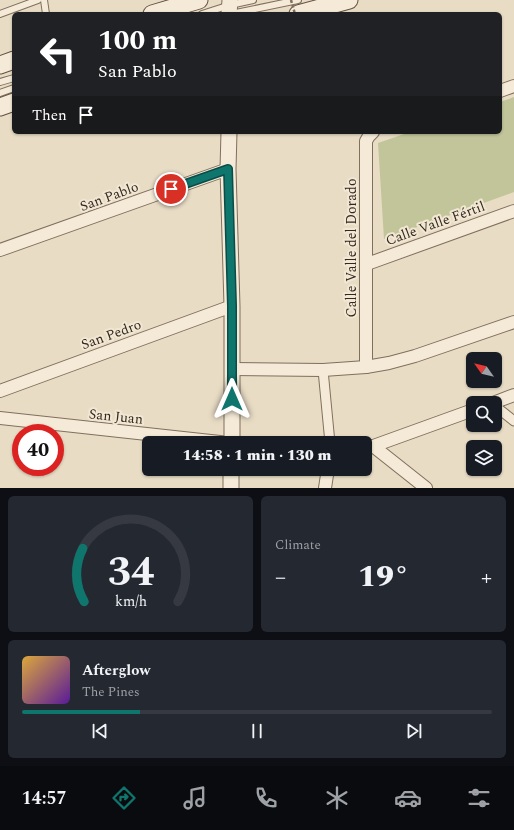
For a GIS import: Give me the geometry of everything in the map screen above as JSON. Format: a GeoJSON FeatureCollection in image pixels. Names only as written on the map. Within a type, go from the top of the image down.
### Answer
{"type":"FeatureCollection","features":[{"type":"Feature","properties":{"kind":"main road"},"geometry":{"type":"LineString","coordinates":[[156,12],[176,3],[199,0]]}},
{"type":"Feature","properties":{"kind":"main road"},"geometry":{"type":"LineString","coordinates":[[305,12],[349,0]]}},
{"type":"Feature","properties":{"kind":"main road"},"geometry":{"type":"LineString","coordinates":[[0,65],[12,61]]}},
{"type":"Feature","properties":{"kind":"main road"},"geometry":{"type":"LineString","coordinates":[[0,107],[12,103]]}},
{"type":"Feature","properties":{"kind":"street"},"geometry":{"type":"LineString","coordinates":[[502,90],[514,86]]}},
{"type":"Feature","properties":{"kind":"street"},"geometry":{"type":"LineString","coordinates":[[229,134],[228,169],[232,306],[230,436]]}},
{"type":"Feature","properties":{"kind":"street","name":"Calle Valle del Dorado"},"geometry":{"type":"LineString","coordinates":[[366,367],[366,141],[371,134]]}},
{"type":"Feature","properties":{"kind":"street","name":"San Pablo"},"geometry":{"type":"LineString","coordinates":[[0,250],[228,169]]}},
{"type":"Feature","properties":{"kind":"street","name":"Calle Valle Fértil"},"geometry":{"type":"LineString","coordinates":[[367,264],[514,211]]}},
{"type":"Feature","properties":{"kind":"street","name":"San Pedro"},"geometry":{"type":"LineString","coordinates":[[0,391],[232,306]]}},
{"type":"Feature","properties":{"kind":"street"},"geometry":{"type":"LineString","coordinates":[[232,370],[323,370],[366,367],[415,356],[514,322]]}},
{"type":"Feature","properties":{"kind":"street"},"geometry":{"type":"LineString","coordinates":[[323,370],[329,436]]}},
{"type":"Feature","properties":{"kind":"street"},"geometry":{"type":"LineString","coordinates":[[502,400],[514,395]]}},
{"type":"Feature","properties":{"kind":"street"},"geometry":{"type":"LineString","coordinates":[[372,446],[466,412]]}},
{"type":"Feature","properties":{"kind":"street"},"geometry":{"type":"LineString","coordinates":[[502,412],[514,421]]}},
{"type":"Feature","properties":{"kind":"street","name":"San Juan"},"geometry":{"type":"LineString","coordinates":[[0,418],[166,436]]}},
{"type":"Feature","properties":{"kind":"street"},"geometry":{"type":"LineString","coordinates":[[372,449],[426,488]]}},
{"type":"Feature","properties":{"kind":"street"},"geometry":{"type":"LineString","coordinates":[[231,476],[231,488]]}},
{"type":"Feature","properties":{"kind":"street"},"geometry":{"type":"LineString","coordinates":[[325,488],[327,476]]}},
{"type":"Feature","properties":{"kind":"lane"},"geometry":{"type":"LineString","coordinates":[[0,14],[38,0]]}},
{"type":"Feature","properties":{"kind":"lane"},"geometry":{"type":"LineString","coordinates":[[44,0],[46,12]]}},
{"type":"Feature","properties":{"kind":"lane"},"geometry":{"type":"LineString","coordinates":[[230,8],[253,0]]}},
{"type":"Feature","properties":{"kind":"lane"},"geometry":{"type":"LineString","coordinates":[[211,12],[230,8],[298,0]]}},
{"type":"Feature","properties":{"kind":"lane"},"geometry":{"type":"LineString","coordinates":[[0,82],[12,79]]}},
{"type":"Feature","properties":{"kind":"lane"},"geometry":{"type":"LineString","coordinates":[[0,93],[12,89]]}},
{"type":"Feature","properties":{"kind":"path"},"geometry":{"type":"LineString","coordinates":[[291,0],[294,12]]}},
{"type":"Feature","properties":{"kind":"green space"},"geometry":{"type":"Polygon","coordinates":[[[514,97],[514,192],[384,239],[378,143],[404,134],[502,134],[502,101],[514,97]]]}},
{"type":"Feature","properties":{"kind":"route"},"geometry":{"type":"LineString","coordinates":[[171,189],[228,169],[232,306],[232,399]]}}]}
